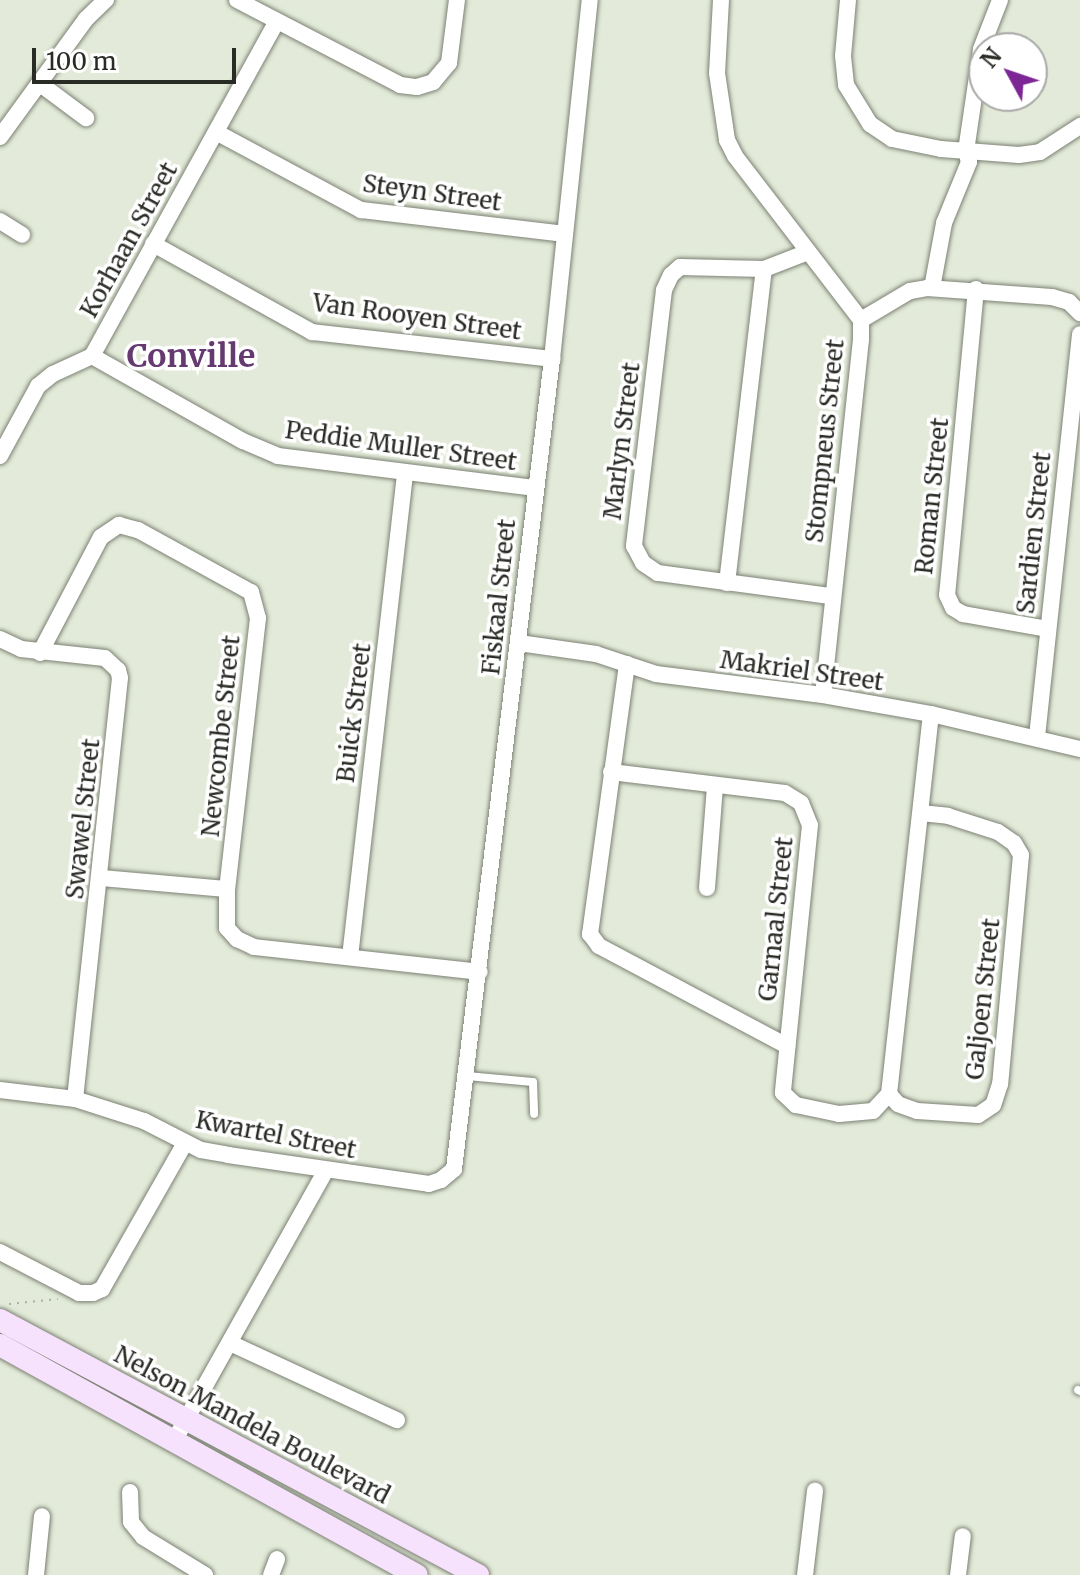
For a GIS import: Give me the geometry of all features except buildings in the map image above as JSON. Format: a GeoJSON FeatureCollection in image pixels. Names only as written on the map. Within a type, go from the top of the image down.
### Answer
{"type":"FeatureCollection","features":[{"type":"Feature","properties":{"kind":"street"},"geometry":{"type":"LineString","coordinates":[[0,137],[86,19],[106,0]]}},
{"type":"Feature","properties":{"kind":"street"},"geometry":{"type":"LineString","coordinates":[[237,0],[400,85],[417,87],[433,82],[449,63],[457,0]]}},
{"type":"Feature","properties":{"kind":"street","name":"Fiskaal Street"},"geometry":{"type":"LineString","coordinates":[[429,1184],[446,1177],[456,1166],[552,359],[590,0]]}},
{"type":"Feature","properties":{"kind":"street"},"geometry":{"type":"LineString","coordinates":[[721,0],[717,73],[727,140],[861,320]]}},
{"type":"Feature","properties":{"kind":"street"},"geometry":{"type":"LineString","coordinates":[[848,0],[843,73],[863,115],[892,139],[914,145],[1019,155],[1040,152],[1080,126]]}},
{"type":"Feature","properties":{"kind":"street"},"geometry":{"type":"LineString","coordinates":[[932,288],[944,223],[969,162],[966,151],[981,49],[1000,0]]}},
{"type":"Feature","properties":{"kind":"street","name":"Korhaan Street"},"geometry":{"type":"LineString","coordinates":[[0,456],[38,386],[53,374],[92,356],[276,23]]}},
{"type":"Feature","properties":{"kind":"street"},"geometry":{"type":"LineString","coordinates":[[39,83],[86,118]]}},
{"type":"Feature","properties":{"kind":"street","name":"Steyn Street"},"geometry":{"type":"LineString","coordinates":[[216,132],[361,210],[564,234]]}},
{"type":"Feature","properties":{"kind":"street"},"geometry":{"type":"LineString","coordinates":[[0,221],[22,235]]}},
{"type":"Feature","properties":{"kind":"street","name":"Van Rooyen Street"},"geometry":{"type":"LineString","coordinates":[[153,244],[312,332],[552,359]]}},
{"type":"Feature","properties":{"kind":"street","name":"Marlyn Street"},"geometry":{"type":"LineString","coordinates":[[808,252],[764,269],[680,267],[671,275],[664,290],[634,546],[643,563],[658,573],[831,596]]}},
{"type":"Feature","properties":{"kind":"street"},"geometry":{"type":"LineString","coordinates":[[727,583],[764,269]]}},
{"type":"Feature","properties":{"kind":"street","name":"Stompneus Street"},"geometry":{"type":"LineString","coordinates":[[823,695],[861,320],[910,291],[932,288],[1052,297],[1077,310]]}},
{"type":"Feature","properties":{"kind":"street","name":"Roman Street"},"geometry":{"type":"LineString","coordinates":[[976,289],[947,595],[953,608],[963,614],[1048,629]]}},
{"type":"Feature","properties":{"kind":"street","name":"Sardien Street"},"geometry":{"type":"LineString","coordinates":[[1037,737],[1080,334]]}},
{"type":"Feature","properties":{"kind":"street","name":"Peddie Muller Street"},"geometry":{"type":"LineString","coordinates":[[92,356],[278,456],[536,488]]}},
{"type":"Feature","properties":{"kind":"street","name":"Buick Street"},"geometry":{"type":"LineString","coordinates":[[350,957],[405,474]]}},
{"type":"Feature","properties":{"kind":"street","name":"Newcombe Street"},"geometry":{"type":"LineString","coordinates":[[40,653],[101,537],[119,525],[138,530],[251,592],[257,602],[258,618],[224,923],[243,943],[480,972]]}},
{"type":"Feature","properties":{"kind":"street","name":"Swawel Street"},"geometry":{"type":"LineString","coordinates":[[0,639],[21,649],[40,653],[105,658],[118,670],[120,678],[75,1099]]}},
{"type":"Feature","properties":{"kind":"street","name":"Makriel Street"},"geometry":{"type":"LineString","coordinates":[[519,643],[583,651],[677,678],[823,695],[931,714],[1080,749]]}},
{"type":"Feature","properties":{"kind":"street"},"geometry":{"type":"LineString","coordinates":[[627,664],[590,934],[599,946],[787,1046]]}},
{"type":"Feature","properties":{"kind":"street"},"geometry":{"type":"LineString","coordinates":[[889,1094],[931,714]]}},
{"type":"Feature","properties":{"kind":"street","name":"Garnaal Street"},"geometry":{"type":"LineString","coordinates":[[611,772],[790,795],[809,816],[783,1093],[796,1105],[851,1114],[873,1111],[889,1094]]}},
{"type":"Feature","properties":{"kind":"street"},"geometry":{"type":"LineString","coordinates":[[707,888],[715,787]]}},
{"type":"Feature","properties":{"kind":"street","name":"Galjoen Street"},"geometry":{"type":"LineString","coordinates":[[889,1094],[898,1104],[917,1111],[978,1115],[993,1105],[1000,1084],[1021,855],[1014,843],[998,832],[948,816],[921,813]]}},
{"type":"Feature","properties":{"kind":"street"},"geometry":{"type":"LineString","coordinates":[[101,878],[227,889]]}},
{"type":"Feature","properties":{"kind":"street","name":"Kwartel Street"},"geometry":{"type":"LineString","coordinates":[[0,1090],[75,1099],[144,1121],[185,1143],[228,1155],[325,1172],[429,1184]]}},
{"type":"Feature","properties":{"kind":"street"},"geometry":{"type":"LineString","coordinates":[[0,1252],[79,1293],[93,1293],[108,1281],[185,1143]]}},
{"type":"Feature","properties":{"kind":"street"},"geometry":{"type":"LineString","coordinates":[[174,1441],[325,1172]]}},
{"type":"Feature","properties":{"kind":"street","name":"Nelson Mandela Boulevard"},"geometry":{"type":"LineString","coordinates":[[3,1312],[186,1419],[478,1575]]}},
{"type":"Feature","properties":{"kind":"street"},"geometry":{"type":"LineString","coordinates":[[230,1343],[397,1420]]}},
{"type":"Feature","properties":{"kind":"street","name":"Nelson Mandela Boulevard"},"geometry":{"type":"LineString","coordinates":[[0,1345],[417,1575]]}},
{"type":"Feature","properties":{"kind":"street"},"geometry":{"type":"LineString","coordinates":[[805,1575],[815,1491]]}},
{"type":"Feature","properties":{"kind":"street"},"geometry":{"type":"LineString","coordinates":[[130,1492],[131,1522],[143,1537],[205,1575]]}},
{"type":"Feature","properties":{"kind":"street"},"geometry":{"type":"LineString","coordinates":[[36,1575],[42,1516]]}},
{"type":"Feature","properties":{"kind":"street"},"geometry":{"type":"LineString","coordinates":[[958,1575],[963,1536]]}},
{"type":"Feature","properties":{"kind":"street"},"geometry":{"type":"LineString","coordinates":[[424,1575],[436,1552]]}},
{"type":"Feature","properties":{"kind":"lane"},"geometry":{"type":"LineString","coordinates":[[467,1076],[533,1082],[534,1114]]}},
{"type":"Feature","properties":{"kind":"path"},"geometry":{"type":"LineString","coordinates":[[3,1312],[79,1293]]}},
{"type":"Feature","properties":{"kind":"district","name":"Conville"},"geometry":{"type":"Point","coordinates":[191,356]}}]}
